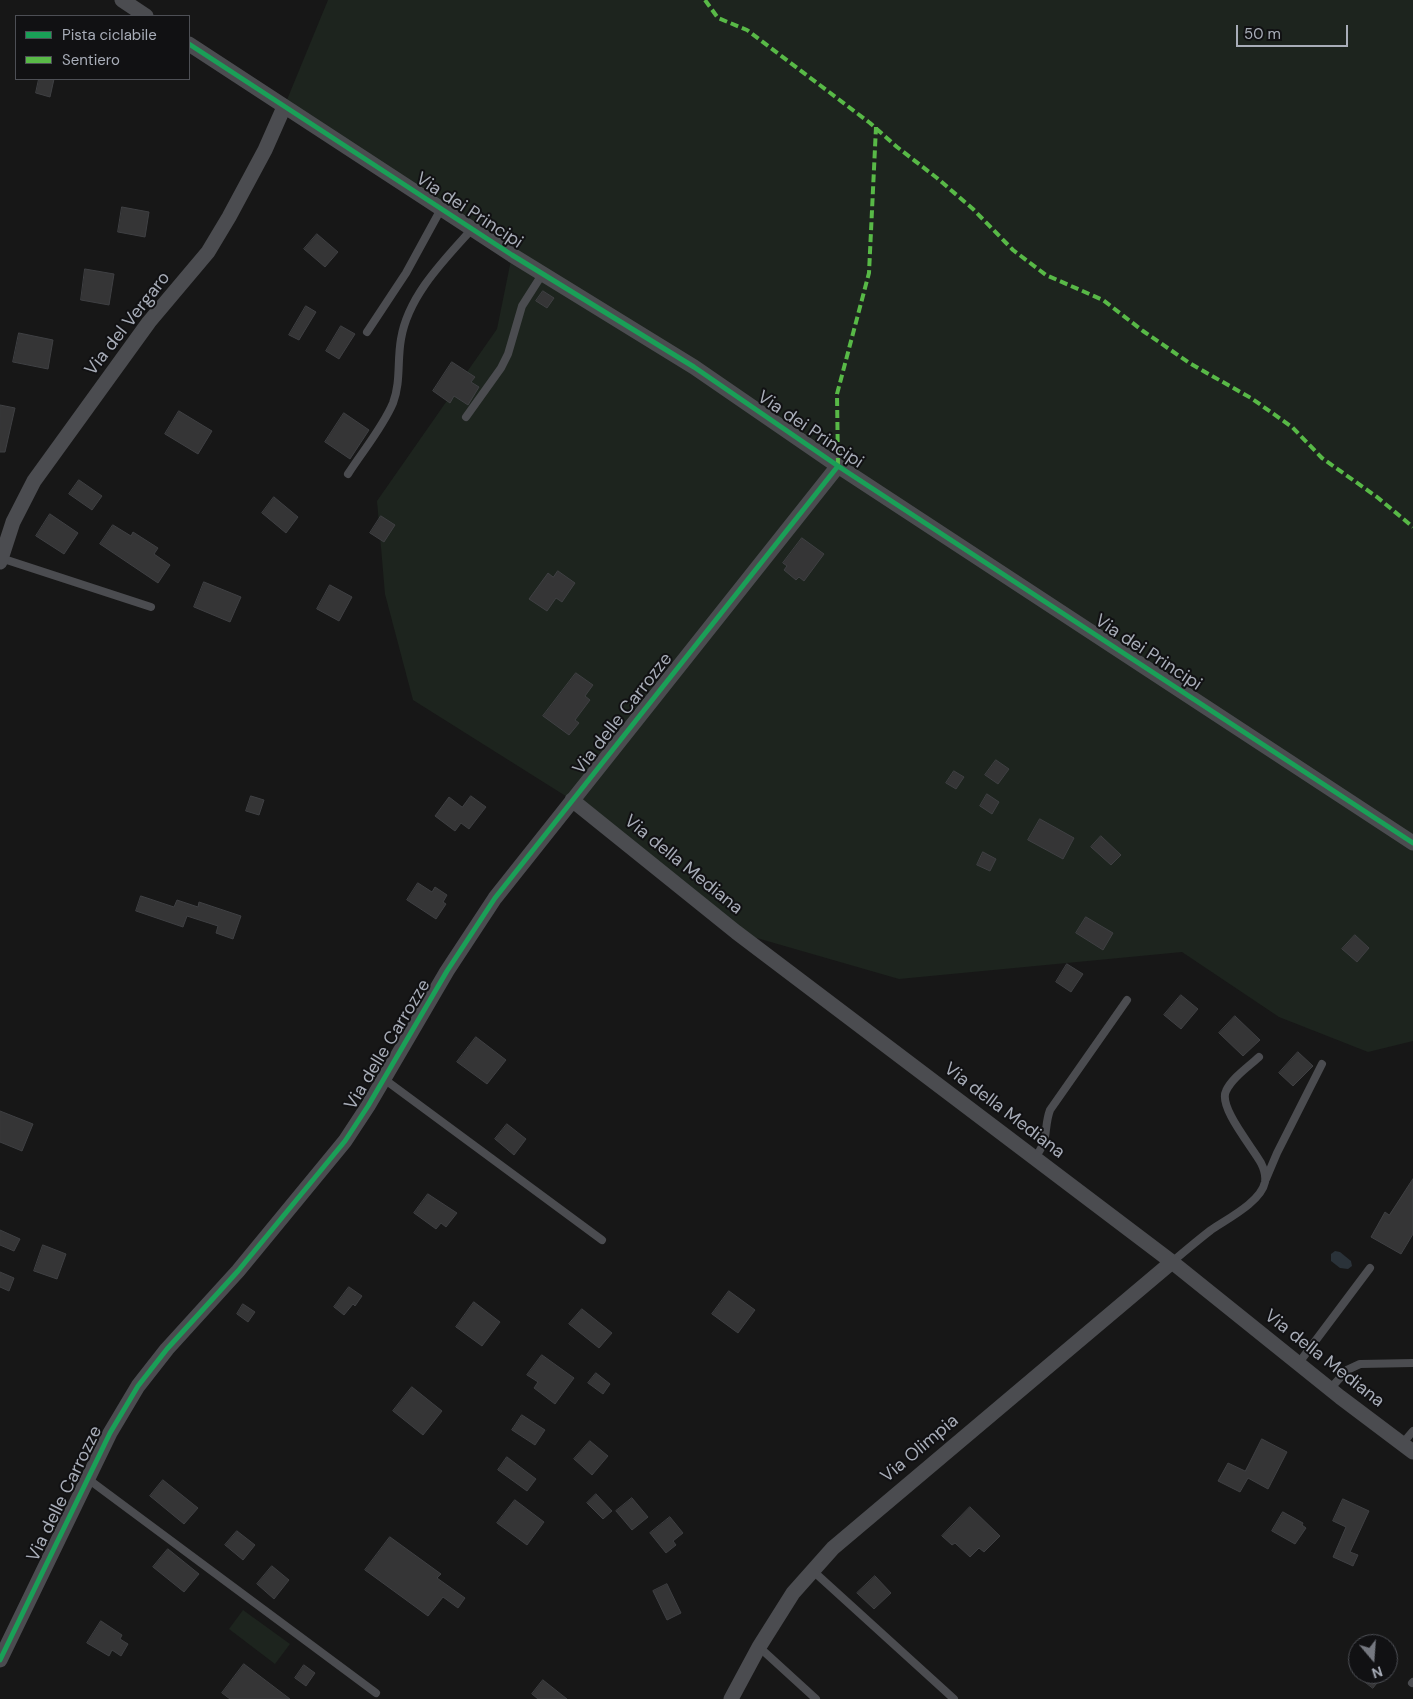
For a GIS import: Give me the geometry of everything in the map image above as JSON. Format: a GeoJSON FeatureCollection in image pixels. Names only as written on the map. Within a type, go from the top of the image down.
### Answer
{"type":"FeatureCollection","features":[{"type":"Feature","properties":{"kind":"street"},"geometry":{"type":"LineString","coordinates":[[122,0],[144,15]]}},
{"type":"Feature","properties":{"kind":"street","name":"Via dei Principi"},"geometry":{"type":"LineString","coordinates":[[190,45],[472,229],[694,367],[838,466],[1413,843]]}},
{"type":"Feature","properties":{"kind":"street","name":"Via del Vergaro"},"geometry":{"type":"LineString","coordinates":[[1,560],[16,515],[40,473],[145,327],[198,266],[219,235],[265,150],[284,107]]}},
{"type":"Feature","properties":{"kind":"street","name":"Via delle Carrozze"},"geometry":{"type":"LineString","coordinates":[[0,1660],[110,1433],[143,1379],[167,1349],[221,1291],[330,1159],[360,1119],[478,923],[572,800],[838,466]]}},
{"type":"Feature","properties":{"kind":"street","name":"Via della Mediana"},"geometry":{"type":"LineString","coordinates":[[572,800],[736,932],[1172,1262],[1298,1364],[1408,1448]]}},
{"type":"Feature","properties":{"kind":"street","name":"Via Olimpia"},"geometry":{"type":"LineString","coordinates":[[730,1699],[759,1647],[793,1593],[812,1570],[839,1543],[1172,1262]]}},
{"type":"Feature","properties":{"kind":"lane"},"geometry":{"type":"LineString","coordinates":[[367,332],[406,273],[441,208]]}},
{"type":"Feature","properties":{"kind":"lane"},"geometry":{"type":"LineString","coordinates":[[348,474],[392,405],[399,380],[399,352],[402,333],[412,308],[434,273],[472,229]]}},
{"type":"Feature","properties":{"kind":"lane"},"geometry":{"type":"LineString","coordinates":[[466,417],[501,368],[508,354],[522,306],[542,273]]}},
{"type":"Feature","properties":{"kind":"lane"},"geometry":{"type":"LineString","coordinates":[[1,560],[151,607]]}},
{"type":"Feature","properties":{"kind":"lane"},"geometry":{"type":"LineString","coordinates":[[1034,1158],[1043,1147],[1050,1110],[1127,1000]]}},
{"type":"Feature","properties":{"kind":"lane"},"geometry":{"type":"LineString","coordinates":[[1259,1057],[1228,1088],[1224,1098],[1229,1112],[1262,1163],[1265,1183]]}},
{"type":"Feature","properties":{"kind":"lane"},"geometry":{"type":"LineString","coordinates":[[1172,1262],[1247,1206],[1258,1195],[1322,1064]]}},
{"type":"Feature","properties":{"kind":"lane"},"geometry":{"type":"LineString","coordinates":[[384,1079],[602,1240]]}},
{"type":"Feature","properties":{"kind":"lane"},"geometry":{"type":"LineString","coordinates":[[1298,1364],[1370,1268]]}},
{"type":"Feature","properties":{"kind":"lane"},"geometry":{"type":"LineString","coordinates":[[1330,1389],[1347,1370],[1360,1364],[1413,1363]]}},
{"type":"Feature","properties":{"kind":"lane"},"geometry":{"type":"LineString","coordinates":[[1408,1448],[1413,1431]]}},
{"type":"Feature","properties":{"kind":"lane"},"geometry":{"type":"LineString","coordinates":[[88,1479],[376,1693]]}},
{"type":"Feature","properties":{"kind":"lane"},"geometry":{"type":"LineString","coordinates":[[812,1570],[954,1699]]}},
{"type":"Feature","properties":{"kind":"lane"},"geometry":{"type":"LineString","coordinates":[[759,1647],[816,1699]]}},
{"type":"Feature","properties":{"kind":"shaded area"},"geometry":{"type":"Polygon","coordinates":[[[328,0],[1413,0],[1413,1041],[1368,1052],[1279,1017],[1182,952],[899,979],[736,932],[572,800],[413,700],[385,594],[377,501],[497,329],[512,255],[284,107],[328,0]]]}},
{"type":"Feature","properties":{"kind":"shaded area"},"geometry":{"type":"Polygon","coordinates":[[[1335,1251],[1340,1252],[1351,1261],[1352,1266],[1348,1269],[1340,1268],[1331,1261],[1331,1254],[1335,1251]]]}},
{"type":"Feature","properties":{"kind":"shaded area"},"geometry":{"type":"Polygon","coordinates":[[[243,1610],[290,1644],[275,1664],[229,1629],[243,1610]]]}},
{"type":"Feature","properties":{"kind":"building"},"geometry":{"type":"Polygon","coordinates":[[[39,80],[54,80],[50,97],[36,93],[39,80]]]}},
{"type":"Feature","properties":{"kind":"building"},"geometry":{"type":"Polygon","coordinates":[[[122,207],[149,212],[145,237],[118,232],[122,207]]]}},
{"type":"Feature","properties":{"kind":"building"},"geometry":{"type":"Polygon","coordinates":[[[317,234],[338,252],[325,267],[304,249],[317,234]]]}},
{"type":"Feature","properties":{"kind":"building"},"geometry":{"type":"Polygon","coordinates":[[[85,269],[114,274],[109,305],[81,300],[85,269]]]}},
{"type":"Feature","properties":{"kind":"building"},"geometry":{"type":"Polygon","coordinates":[[[543,291],[554,298],[547,308],[536,301],[543,291]]]}},
{"type":"Feature","properties":{"kind":"building"},"geometry":{"type":"Polygon","coordinates":[[[306,306],[316,312],[299,340],[289,335],[306,306]]]}},
{"type":"Feature","properties":{"kind":"building"},"geometry":{"type":"Polygon","coordinates":[[[341,326],[355,334],[339,359],[326,351],[341,326]]]}},
{"type":"Feature","properties":{"kind":"building"},"geometry":{"type":"Polygon","coordinates":[[[19,333],[53,340],[48,369],[13,362],[19,333]]]}},
{"type":"Feature","properties":{"kind":"building"},"geometry":{"type":"Polygon","coordinates":[[[452,362],[475,377],[471,382],[479,387],[468,405],[454,396],[450,403],[433,391],[452,362]]]}},
{"type":"Feature","properties":{"kind":"building"},"geometry":{"type":"Polygon","coordinates":[[[0,405],[15,408],[5,452],[0,452],[0,405]]]}},
{"type":"Feature","properties":{"kind":"building"},"geometry":{"type":"Polygon","coordinates":[[[179,411],[212,431],[198,454],[165,434],[179,411]]]}},
{"type":"Feature","properties":{"kind":"building"},"geometry":{"type":"Polygon","coordinates":[[[344,413],[369,430],[350,459],[325,442],[344,413]]]}},
{"type":"Feature","properties":{"kind":"building"},"geometry":{"type":"Polygon","coordinates":[[[79,480],[102,496],[92,510],[69,494],[79,480]]]}},
{"type":"Feature","properties":{"kind":"building"},"geometry":{"type":"Polygon","coordinates":[[[274,497],[298,517],[286,533],[262,513],[274,497]]]}},
{"type":"Feature","properties":{"kind":"building"},"geometry":{"type":"Polygon","coordinates":[[[50,514],[78,533],[64,554],[36,536],[50,514]]]}},
{"type":"Feature","properties":{"kind":"building"},"geometry":{"type":"Polygon","coordinates":[[[381,516],[395,525],[384,542],[370,533],[381,516]]]}},
{"type":"Feature","properties":{"kind":"building"},"geometry":{"type":"Polygon","coordinates":[[[113,525],[131,536],[133,532],[158,548],[154,554],[170,565],[158,583],[100,544],[113,525]]]}},
{"type":"Feature","properties":{"kind":"building"},"geometry":{"type":"Polygon","coordinates":[[[802,538],[824,554],[804,581],[799,577],[796,580],[784,570],[787,566],[783,563],[802,538]]]}},
{"type":"Feature","properties":{"kind":"building"},"geometry":{"type":"Polygon","coordinates":[[[558,571],[575,583],[562,602],[556,598],[547,611],[529,599],[548,573],[553,577],[558,571]]]}},
{"type":"Feature","properties":{"kind":"building"},"geometry":{"type":"Polygon","coordinates":[[[204,582],[241,597],[230,622],[194,607],[204,582]]]}},
{"type":"Feature","properties":{"kind":"building"},"geometry":{"type":"Polygon","coordinates":[[[330,585],[352,597],[339,621],[317,609],[330,585]]]}},
{"type":"Feature","properties":{"kind":"building"},"geometry":{"type":"Polygon","coordinates":[[[576,673],[593,685],[585,696],[590,700],[575,720],[579,723],[569,735],[543,716],[576,673]]]}},
{"type":"Feature","properties":{"kind":"building"},"geometry":{"type":"Polygon","coordinates":[[[996,760],[1009,769],[998,784],[985,775],[996,760]]]}},
{"type":"Feature","properties":{"kind":"building"},"geometry":{"type":"Polygon","coordinates":[[[954,771],[964,777],[956,789],[946,783],[954,771]]]}},
{"type":"Feature","properties":{"kind":"building"},"geometry":{"type":"Polygon","coordinates":[[[987,794],[999,802],[992,814],[980,806],[987,794]]]}},
{"type":"Feature","properties":{"kind":"building"},"geometry":{"type":"Polygon","coordinates":[[[251,796],[264,800],[259,815],[246,811],[251,796]]]}},
{"type":"Feature","properties":{"kind":"building"},"geometry":{"type":"Polygon","coordinates":[[[471,796],[486,807],[469,829],[461,823],[455,831],[435,816],[449,797],[462,807],[471,796]]]}},
{"type":"Feature","properties":{"kind":"building"},"geometry":{"type":"Polygon","coordinates":[[[1040,819],[1074,838],[1063,859],[1028,840],[1040,819]]]}},
{"type":"Feature","properties":{"kind":"building"},"geometry":{"type":"Polygon","coordinates":[[[1101,836],[1121,855],[1111,865],[1091,847],[1101,836]]]}},
{"type":"Feature","properties":{"kind":"building"},"geometry":{"type":"Polygon","coordinates":[[[983,852],[996,859],[990,871],[977,865],[983,852]]]}},
{"type":"Feature","properties":{"kind":"building"},"geometry":{"type":"Polygon","coordinates":[[[418,883],[432,892],[435,887],[447,895],[443,902],[446,904],[436,919],[407,900],[418,883]]]}},
{"type":"Feature","properties":{"kind":"building"},"geometry":{"type":"Polygon","coordinates":[[[141,896],[174,907],[177,900],[198,907],[199,902],[241,916],[233,939],[216,933],[218,926],[187,916],[183,927],[136,911],[141,896]]]}},
{"type":"Feature","properties":{"kind":"building"},"geometry":{"type":"Polygon","coordinates":[[[1086,917],[1113,933],[1103,950],[1076,933],[1086,917]]]}},
{"type":"Feature","properties":{"kind":"building"},"geometry":{"type":"Polygon","coordinates":[[[1355,935],[1369,948],[1357,962],[1342,949],[1355,935]]]}},
{"type":"Feature","properties":{"kind":"building"},"geometry":{"type":"Polygon","coordinates":[[[1067,964],[1083,974],[1071,992],[1056,982],[1067,964]]]}},
{"type":"Feature","properties":{"kind":"building"},"geometry":{"type":"Polygon","coordinates":[[[1181,995],[1198,1009],[1181,1029],[1164,1015],[1181,995]]]}},
{"type":"Feature","properties":{"kind":"building"},"geometry":{"type":"Polygon","coordinates":[[[1235,1016],[1260,1040],[1243,1056],[1219,1033],[1235,1016]]]}},
{"type":"Feature","properties":{"kind":"building"},"geometry":{"type":"Polygon","coordinates":[[[476,1037],[506,1060],[487,1084],[457,1062],[476,1037]]]}},
{"type":"Feature","properties":{"kind":"building"},"geometry":{"type":"Polygon","coordinates":[[[1298,1052],[1313,1066],[1293,1086],[1279,1073],[1298,1052]]]}},
{"type":"Feature","properties":{"kind":"building"},"geometry":{"type":"Polygon","coordinates":[[[0,1111],[33,1124],[22,1151],[0,1142],[0,1111]]]}},
{"type":"Feature","properties":{"kind":"building"},"geometry":{"type":"Polygon","coordinates":[[[507,1124],[526,1139],[514,1155],[495,1139],[507,1124]]]}},
{"type":"Feature","properties":{"kind":"building"},"geometry":{"type":"Polygon","coordinates":[[[1413,1179],[1413,1234],[1401,1254],[1371,1237],[1385,1212],[1389,1215],[1413,1179]]]}},
{"type":"Feature","properties":{"kind":"building"},"geometry":{"type":"Polygon","coordinates":[[[428,1194],[457,1213],[446,1227],[441,1223],[436,1229],[414,1213],[428,1194]]]}},
{"type":"Feature","properties":{"kind":"building"},"geometry":{"type":"Polygon","coordinates":[[[0,1230],[20,1239],[14,1251],[0,1245],[0,1230]]]}},
{"type":"Feature","properties":{"kind":"building"},"geometry":{"type":"Polygon","coordinates":[[[43,1245],[66,1254],[57,1279],[34,1271],[43,1245]]]}},
{"type":"Feature","properties":{"kind":"building"},"geometry":{"type":"Polygon","coordinates":[[[0,1272],[14,1278],[9,1291],[0,1287],[0,1272]]]}},
{"type":"Feature","properties":{"kind":"building"},"geometry":{"type":"Polygon","coordinates":[[[349,1287],[362,1296],[355,1306],[353,1304],[344,1315],[334,1307],[349,1287]]]}},
{"type":"Feature","properties":{"kind":"building"},"geometry":{"type":"Polygon","coordinates":[[[729,1291],[755,1310],[738,1333],[712,1314],[729,1291]]]}},
{"type":"Feature","properties":{"kind":"building"},"geometry":{"type":"Polygon","coordinates":[[[474,1302],[500,1322],[482,1346],[456,1327],[474,1302]]]}},
{"type":"Feature","properties":{"kind":"building"},"geometry":{"type":"Polygon","coordinates":[[[243,1304],[255,1312],[248,1322],[237,1314],[243,1304]]]}},
{"type":"Feature","properties":{"kind":"building"},"geometry":{"type":"Polygon","coordinates":[[[582,1309],[612,1333],[599,1348],[569,1324],[582,1309]]]}},
{"type":"Feature","properties":{"kind":"building"},"geometry":{"type":"Polygon","coordinates":[[[542,1355],[574,1378],[555,1404],[534,1388],[538,1382],[527,1375],[542,1355]]]}},
{"type":"Feature","properties":{"kind":"building"},"geometry":{"type":"Polygon","coordinates":[[[596,1373],[610,1384],[603,1394],[588,1383],[596,1373]]]}},
{"type":"Feature","properties":{"kind":"building"},"geometry":{"type":"Polygon","coordinates":[[[412,1387],[442,1411],[423,1435],[393,1411],[412,1387]]]}},
{"type":"Feature","properties":{"kind":"building"},"geometry":{"type":"Polygon","coordinates":[[[522,1415],[545,1430],[535,1445],[512,1430],[522,1415]]]}},
{"type":"Feature","properties":{"kind":"building"},"geometry":{"type":"Polygon","coordinates":[[[1262,1439],[1287,1452],[1268,1489],[1248,1478],[1240,1492],[1218,1481],[1228,1463],[1245,1471],[1262,1439]]]}},
{"type":"Feature","properties":{"kind":"building"},"geometry":{"type":"Polygon","coordinates":[[[590,1441],[608,1456],[592,1475],[574,1459],[590,1441]]]}},
{"type":"Feature","properties":{"kind":"building"},"geometry":{"type":"Polygon","coordinates":[[[507,1457],[536,1479],[527,1491],[498,1470],[507,1457]]]}},
{"type":"Feature","properties":{"kind":"building"},"geometry":{"type":"Polygon","coordinates":[[[163,1480],[198,1508],[184,1524],[150,1496],[163,1480]]]}},
{"type":"Feature","properties":{"kind":"building"},"geometry":{"type":"Polygon","coordinates":[[[596,1494],[612,1511],[603,1519],[587,1503],[596,1494]]]}},
{"type":"Feature","properties":{"kind":"building"},"geometry":{"type":"Polygon","coordinates":[[[632,1498],[648,1517],[632,1530],[616,1511],[632,1498]]]}},
{"type":"Feature","properties":{"kind":"building"},"geometry":{"type":"Polygon","coordinates":[[[1343,1499],[1369,1511],[1350,1552],[1358,1555],[1353,1566],[1333,1557],[1346,1527],[1333,1521],[1343,1499]]]}},
{"type":"Feature","properties":{"kind":"building"},"geometry":{"type":"Polygon","coordinates":[[[515,1500],[544,1522],[527,1545],[497,1523],[515,1500]]]}},
{"type":"Feature","properties":{"kind":"building"},"geometry":{"type":"Polygon","coordinates":[[[970,1507],[1000,1536],[984,1552],[979,1548],[970,1557],[955,1543],[952,1545],[942,1536],[970,1507]]]}},
{"type":"Feature","properties":{"kind":"building"},"geometry":{"type":"Polygon","coordinates":[[[1283,1512],[1303,1523],[1302,1525],[1306,1528],[1295,1544],[1272,1531],[1283,1512]]]}},
{"type":"Feature","properties":{"kind":"building"},"geometry":{"type":"Polygon","coordinates":[[[670,1517],[683,1533],[673,1541],[676,1545],[666,1553],[650,1533],[670,1517]]]}},
{"type":"Feature","properties":{"kind":"building"},"geometry":{"type":"Polygon","coordinates":[[[237,1531],[255,1545],[243,1560],[225,1545],[237,1531]]]}},
{"type":"Feature","properties":{"kind":"building"},"geometry":{"type":"Polygon","coordinates":[[[390,1537],[441,1574],[437,1578],[465,1598],[458,1608],[443,1597],[428,1616],[365,1570],[390,1537]]]}},
{"type":"Feature","properties":{"kind":"building"},"geometry":{"type":"Polygon","coordinates":[[[168,1549],[199,1574],[184,1592],[153,1567],[168,1549]]]}},
{"type":"Feature","properties":{"kind":"building"},"geometry":{"type":"Polygon","coordinates":[[[272,1566],[289,1580],[274,1599],[257,1584],[272,1566]]]}},
{"type":"Feature","properties":{"kind":"building"},"geometry":{"type":"Polygon","coordinates":[[[875,1576],[891,1593],[874,1609],[857,1593],[875,1576]]]}},
{"type":"Feature","properties":{"kind":"building"},"geometry":{"type":"Polygon","coordinates":[[[667,1584],[681,1613],[667,1620],[653,1591],[667,1584]]]}},
{"type":"Feature","properties":{"kind":"building"},"geometry":{"type":"Polygon","coordinates":[[[101,1621],[122,1635],[120,1639],[128,1644],[121,1656],[112,1650],[109,1656],[87,1643],[101,1621]]]}},
{"type":"Feature","properties":{"kind":"building"},"geometry":{"type":"Polygon","coordinates":[[[244,1664],[290,1699],[230,1699],[222,1693],[244,1664]]]}},
{"type":"Feature","properties":{"kind":"building"},"geometry":{"type":"Polygon","coordinates":[[[304,1665],[315,1673],[306,1686],[295,1678],[304,1665]]]}},
{"type":"Feature","properties":{"kind":"building"},"geometry":{"type":"Polygon","coordinates":[[[543,1680],[567,1699],[538,1699],[532,1694],[543,1680]]]}},
{"type":"Feature","properties":{"kind":"building"},"geometry":{"type":"Polygon","coordinates":[[[1368,1684],[1376,1684],[1373,1688],[1368,1684]]]}},
{"type":"Feature","properties":{"kind":"marked path"},"geometry":{"type":"LineString","coordinates":[[705,0],[718,18],[747,30],[870,123],[973,209],[1013,250],[1046,275],[1103,300],[1143,331],[1191,364],[1251,398],[1292,427],[1322,458],[1377,497],[1413,527]]}},
{"type":"Feature","properties":{"kind":"marked path"},"geometry":{"type":"LineString","coordinates":[[838,466],[837,394],[869,273],[876,127]]}},
{"type":"Feature","properties":{"kind":"cycle path"},"geometry":{"type":"LineString","coordinates":[[190,45],[512,255],[694,367],[838,466],[1413,843]]}},
{"type":"Feature","properties":{"kind":"cycle path"},"geometry":{"type":"LineString","coordinates":[[0,1660],[110,1433],[138,1386],[167,1349],[238,1271],[345,1141],[368,1106],[447,971],[495,898],[838,466]]}}]}
